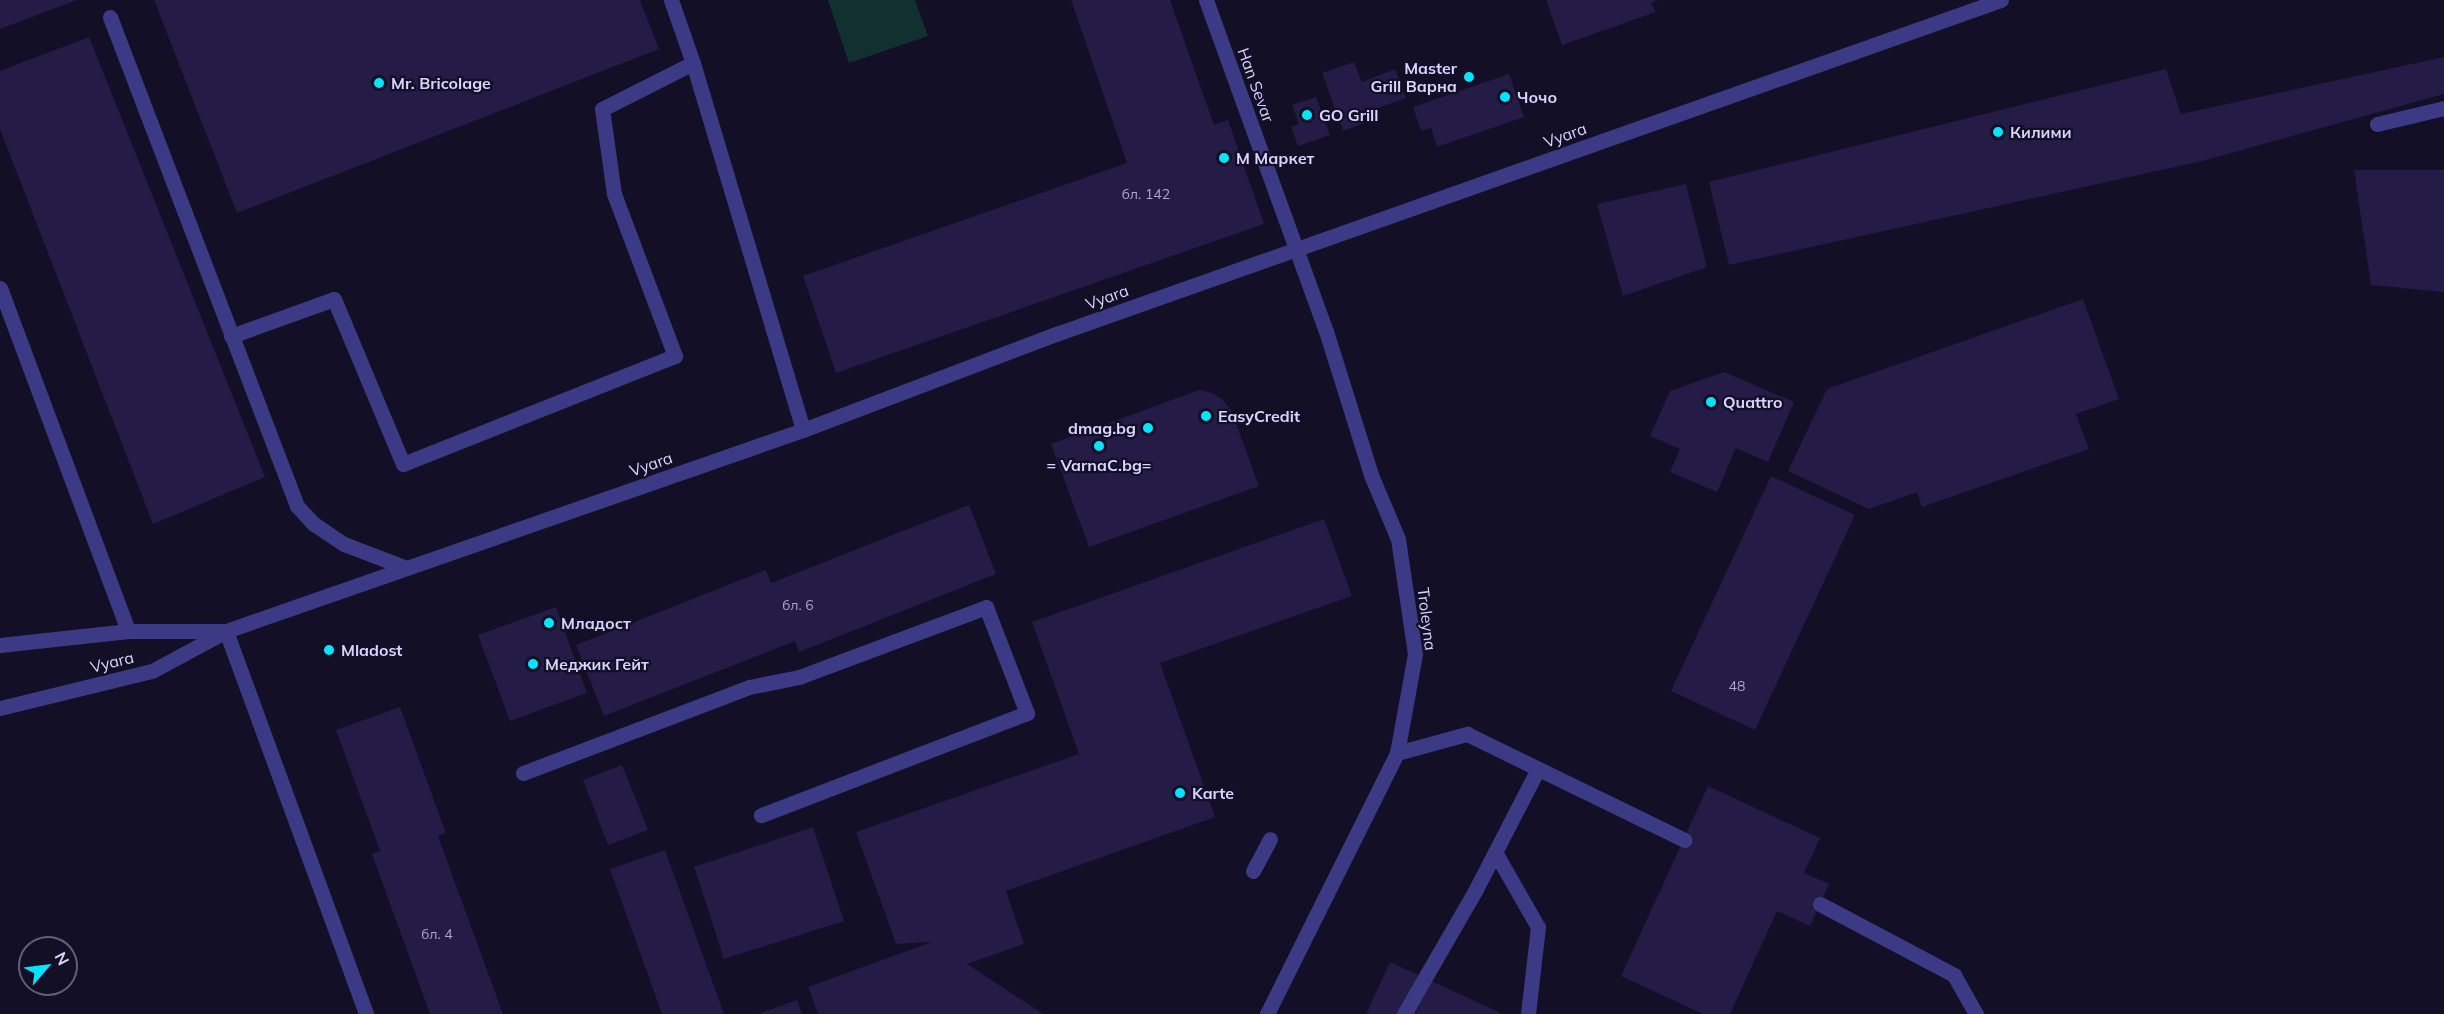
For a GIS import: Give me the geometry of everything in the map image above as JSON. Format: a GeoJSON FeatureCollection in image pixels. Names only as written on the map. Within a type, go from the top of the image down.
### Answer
{"type":"FeatureCollection","features":[{"type":"Feature","properties":{"kind":"street"},"geometry":{"type":"LineString","coordinates":[[671,0],[693,63],[803,430]]}},
{"type":"Feature","properties":{"kind":"street","name":"Han Sevar"},"geometry":{"type":"LineString","coordinates":[[1206,0],[1296,251]]}},
{"type":"Feature","properties":{"kind":"street","name":"Vyara"},"geometry":{"type":"LineString","coordinates":[[0,708],[152,670],[226,631],[803,430],[1059,333],[2001,0]]}},
{"type":"Feature","properties":{"kind":"street"},"geometry":{"type":"LineString","coordinates":[[110,17],[297,506],[314,524],[344,544],[407,568]]}},
{"type":"Feature","properties":{"kind":"street"},"geometry":{"type":"LineString","coordinates":[[231,336],[334,299],[403,464],[675,356],[614,194],[602,109],[693,63]]}},
{"type":"Feature","properties":{"kind":"street"},"geometry":{"type":"LineString","coordinates":[[2377,124],[2444,108]]}},
{"type":"Feature","properties":{"kind":"street","name":"Troleyna"},"geometry":{"type":"LineString","coordinates":[[1267,1014],[1397,753],[1415,654],[1398,539],[1371,475],[1326,331],[1296,251]]}},
{"type":"Feature","properties":{"kind":"street"},"geometry":{"type":"LineString","coordinates":[[0,288],[4,309],[128,631]]}},
{"type":"Feature","properties":{"kind":"street"},"geometry":{"type":"LineString","coordinates":[[523,773],[749,687],[798,677],[986,607],[1027,713],[761,816]]}},
{"type":"Feature","properties":{"kind":"street","name":"Vyara"},"geometry":{"type":"LineString","coordinates":[[0,645],[128,631],[226,631]]}},
{"type":"Feature","properties":{"kind":"street"},"geometry":{"type":"LineString","coordinates":[[226,631],[366,1014]]}},
{"type":"Feature","properties":{"kind":"street"},"geometry":{"type":"LineString","coordinates":[[1397,753],[1467,734],[1683,840]]}},
{"type":"Feature","properties":{"kind":"street"},"geometry":{"type":"LineString","coordinates":[[1404,1014],[1495,852],[1538,769]]}},
{"type":"Feature","properties":{"kind":"street"},"geometry":{"type":"LineString","coordinates":[[1253,871],[1270,839]]}},
{"type":"Feature","properties":{"kind":"street"},"geometry":{"type":"LineString","coordinates":[[1495,852],[1538,927],[1528,1014]]}},
{"type":"Feature","properties":{"kind":"street"},"geometry":{"type":"LineString","coordinates":[[1820,904],[1954,975],[1976,1014]]}},
{"type":"Feature","properties":{"kind":"green space"},"geometry":{"type":"Polygon","coordinates":[[[828,0],[915,0],[928,36],[849,63],[828,0]]]}},
{"type":"Feature","properties":{"kind":"building"},"geometry":{"type":"Polygon","coordinates":[[[0,0],[77,0],[0,29],[0,0]]]}},
{"type":"Feature","properties":{"kind":"building","name":"Mr. Bricolage"},"geometry":{"type":"Polygon","coordinates":[[[154,0],[640,0],[659,49],[237,213],[154,0]]]}},
{"type":"Feature","properties":{"kind":"building"},"geometry":{"type":"Polygon","coordinates":[[[1071,0],[1170,0],[1214,125],[1228,120],[1264,224],[836,373],[803,276],[1127,163],[1071,0]]]}},
{"type":"Feature","properties":{"kind":"building"},"geometry":{"type":"Polygon","coordinates":[[[1546,0],[1658,0],[1651,3],[1656,12],[1562,45],[1546,0]]]}},
{"type":"Feature","properties":{"kind":"building"},"geometry":{"type":"Polygon","coordinates":[[[89,37],[265,477],[153,524],[0,129],[0,71],[89,37]]]}},
{"type":"Feature","properties":{"kind":"building"},"geometry":{"type":"Polygon","coordinates":[[[2444,57],[2444,94],[2202,161],[1729,265],[1709,182],[2166,69],[2181,114],[2444,57]]]}},
{"type":"Feature","properties":{"kind":"building"},"geometry":{"type":"Polygon","coordinates":[[[1354,62],[1362,82],[1395,69],[1406,98],[1372,110],[1375,119],[1343,131],[1322,73],[1354,62]]]}},
{"type":"Feature","properties":{"kind":"building"},"geometry":{"type":"Polygon","coordinates":[[[1509,74],[1524,117],[1437,147],[1431,128],[1421,131],[1413,107],[1509,74]]]}},
{"type":"Feature","properties":{"kind":"building"},"geometry":{"type":"Polygon","coordinates":[[[1316,97],[1330,135],[1298,146],[1291,127],[1299,124],[1292,105],[1316,97]]]}},
{"type":"Feature","properties":{"kind":"building"},"geometry":{"type":"Polygon","coordinates":[[[2354,170],[2444,170],[2444,292],[2371,285],[2354,170]]]}},
{"type":"Feature","properties":{"kind":"building"},"geometry":{"type":"Polygon","coordinates":[[[1686,184],[1707,267],[1623,296],[1597,204],[1686,184]]]}},
{"type":"Feature","properties":{"kind":"building"},"geometry":{"type":"Polygon","coordinates":[[[2083,299],[2119,399],[2076,414],[2089,449],[1922,507],[1917,492],[1869,509],[1788,471],[1827,389],[2083,299]]]}},
{"type":"Feature","properties":{"kind":"building"},"geometry":{"type":"Polygon","coordinates":[[[1724,372],[1794,402],[1768,462],[1736,448],[1717,492],[1670,472],[1680,449],[1650,436],[1670,391],[1724,372]]]}},
{"type":"Feature","properties":{"kind":"building"},"geometry":{"type":"Polygon","coordinates":[[[1199,390],[1212,393],[1223,400],[1231,410],[1259,486],[1089,547],[1051,444],[1199,390]]]}},
{"type":"Feature","properties":{"kind":"building"},"geometry":{"type":"Polygon","coordinates":[[[1771,476],[1855,515],[1755,730],[1671,691],[1771,476]]]}},
{"type":"Feature","properties":{"kind":"building"},"geometry":{"type":"Polygon","coordinates":[[[969,505],[996,574],[799,652],[795,641],[604,716],[576,645],[766,570],[771,583],[969,505]]]}},
{"type":"Feature","properties":{"kind":"building"},"geometry":{"type":"Polygon","coordinates":[[[1324,519],[1352,596],[1160,663],[1215,817],[1006,891],[1024,944],[967,964],[1043,1014],[818,1014],[808,987],[932,942],[896,944],[856,832],[1079,754],[1032,622],[1324,519]]]}},
{"type":"Feature","properties":{"kind":"building","name":"Меджик Гейт"},"geometry":{"type":"Polygon","coordinates":[[[556,607],[587,693],[510,721],[478,635],[556,607]]]}},
{"type":"Feature","properties":{"kind":"building"},"geometry":{"type":"Polygon","coordinates":[[[400,707],[446,833],[438,836],[503,1014],[430,1014],[372,854],[380,851],[336,730],[400,707]]]}},
{"type":"Feature","properties":{"kind":"building"},"geometry":{"type":"Polygon","coordinates":[[[622,765],[648,830],[608,845],[583,780],[622,765]]]}},
{"type":"Feature","properties":{"kind":"building"},"geometry":{"type":"Polygon","coordinates":[[[1708,786],[1820,838],[1804,873],[1829,884],[1810,926],[1777,911],[1730,1014],[1703,1014],[1621,976],[1708,786]]]}},
{"type":"Feature","properties":{"kind":"building"},"geometry":{"type":"Polygon","coordinates":[[[813,827],[844,921],[724,959],[694,867],[813,827]]]}},
{"type":"Feature","properties":{"kind":"building"},"geometry":{"type":"Polygon","coordinates":[[[665,850],[724,1014],[662,1014],[610,869],[665,850]]]}},
{"type":"Feature","properties":{"kind":"building"},"geometry":{"type":"Polygon","coordinates":[[[1390,962],[1503,1014],[1366,1014],[1390,962]]]}},
{"type":"Feature","properties":{"kind":"building"},"geometry":{"type":"Polygon","coordinates":[[[797,1000],[802,1014],[758,1014],[797,1000]]]}},
{"type":"Feature","properties":{"kind":"place","name":"Master Grill Варна"},"geometry":{"type":"Point","coordinates":[1469,77]}},
{"type":"Feature","properties":{"kind":"place","name":"Mr. Bricolage"},"geometry":{"type":"Point","coordinates":[379,83]}},
{"type":"Feature","properties":{"kind":"place","name":"Чочо"},"geometry":{"type":"Point","coordinates":[1505,97]}},
{"type":"Feature","properties":{"kind":"place","name":"GO Grill"},"geometry":{"type":"Point","coordinates":[1307,115]}},
{"type":"Feature","properties":{"kind":"place","name":"Килими"},"geometry":{"type":"Point","coordinates":[1998,132]}},
{"type":"Feature","properties":{"kind":"place","name":"М Маркет"},"geometry":{"type":"Point","coordinates":[1224,158]}},
{"type":"Feature","properties":{"kind":"place","name":"Quattro"},"geometry":{"type":"Point","coordinates":[1711,402]}},
{"type":"Feature","properties":{"kind":"place","name":"EasyCredit"},"geometry":{"type":"Point","coordinates":[1206,416]}},
{"type":"Feature","properties":{"kind":"place","name":"dmag.bg"},"geometry":{"type":"Point","coordinates":[1148,428]}},
{"type":"Feature","properties":{"kind":"place","name":"= VarnaC.bg="},"geometry":{"type":"Point","coordinates":[1099,446]}},
{"type":"Feature","properties":{"kind":"place","name":"Младост"},"geometry":{"type":"Point","coordinates":[549,623]}},
{"type":"Feature","properties":{"kind":"place","name":"Mladost"},"geometry":{"type":"Point","coordinates":[329,650]}},
{"type":"Feature","properties":{"kind":"place","name":"Меджик Гейт"},"geometry":{"type":"Point","coordinates":[533,664]}},
{"type":"Feature","properties":{"kind":"place","name":"Karte"},"geometry":{"type":"Point","coordinates":[1180,793]}}]}
